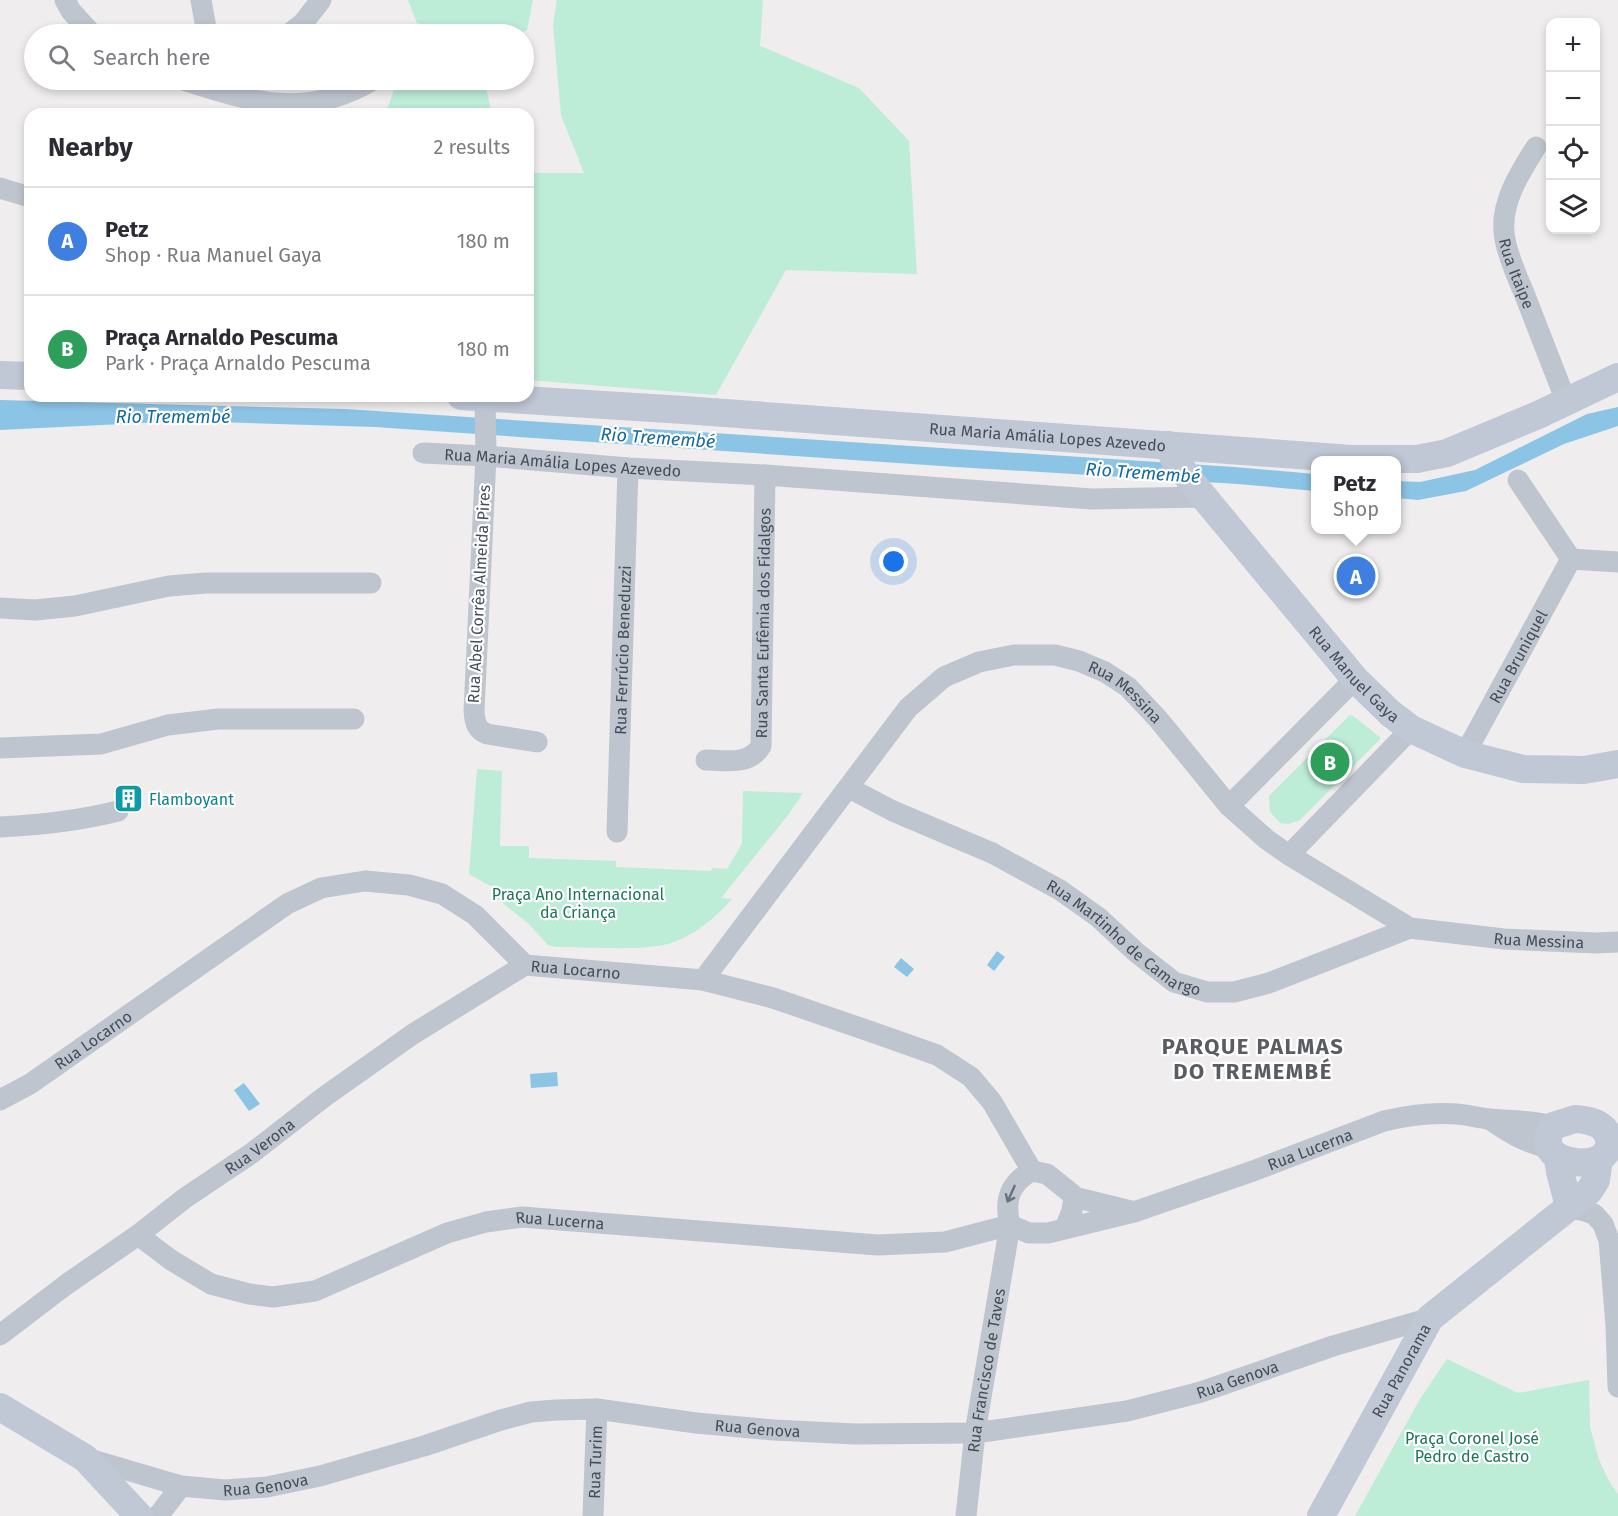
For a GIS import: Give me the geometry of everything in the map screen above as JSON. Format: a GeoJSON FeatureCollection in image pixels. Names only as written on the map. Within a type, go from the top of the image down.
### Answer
{"type":"FeatureCollection","features":[{"type":"Feature","properties":{"kind":"street"},"geometry":{"type":"LineString","coordinates":[[65,0],[83,24]]}},
{"type":"Feature","properties":{"kind":"street"},"geometry":{"type":"LineString","coordinates":[[201,0],[205,24]]}},
{"type":"Feature","properties":{"kind":"street"},"geometry":{"type":"LineString","coordinates":[[302,24],[321,0]]}},
{"type":"Feature","properties":{"kind":"street"},"geometry":{"type":"LineString","coordinates":[[215,90],[265,103],[293,103],[337,98],[353,90]]}},
{"type":"Feature","properties":{"kind":"street","name":"Rua Itaipe"},"geometry":{"type":"LineString","coordinates":[[1536,147],[1521,170],[1511,192],[1504,232],[1516,274],[1566,401]]}},
{"type":"Feature","properties":{"kind":"street"},"geometry":{"type":"LineString","coordinates":[[0,188],[24,194]]}},
{"type":"Feature","properties":{"kind":"street"},"geometry":{"type":"LineString","coordinates":[[0,375],[24,376]]}},
{"type":"Feature","properties":{"kind":"street","name":"Rua Maria Amália Lopes Azevedo"},"geometry":{"type":"LineString","coordinates":[[1401,459],[1417,459],[1447,453],[1618,378]]}},
{"type":"Feature","properties":{"kind":"street","name":"Rua Abel Corrêa Almeida Pires"},"geometry":{"type":"LineString","coordinates":[[477,402],[486,447],[475,724],[480,731],[487,734],[537,742]]}},
{"type":"Feature","properties":{"kind":"street","name":"Rua Maria Amália Lopes Azevedo"},"geometry":{"type":"LineString","coordinates":[[490,402],[1171,453],[1311,458]]}},
{"type":"Feature","properties":{"kind":"street","name":"Rua Maria Amália Lopes Azevedo"},"geometry":{"type":"LineString","coordinates":[[423,453],[486,447],[628,468],[1092,499],[1201,494]]}},
{"type":"Feature","properties":{"kind":"street","name":"Rua Manuel Gaya"},"geometry":{"type":"LineString","coordinates":[[1171,453],[1201,494],[1355,680],[1411,729],[1465,753],[1523,769],[1584,770],[1618,764]]}},
{"type":"Feature","properties":{"kind":"street","name":"Rua Ferrúcio Beneduzzi"},"geometry":{"type":"LineString","coordinates":[[617,832],[628,468]]}},
{"type":"Feature","properties":{"kind":"street","name":"Rua Santa Eufêmia dos Fidalgos"},"geometry":{"type":"LineString","coordinates":[[706,760],[748,760],[757,753],[761,746],[765,476]]}},
{"type":"Feature","properties":{"kind":"street"},"geometry":{"type":"LineString","coordinates":[[1518,480],[1571,559],[1618,562]]}},
{"type":"Feature","properties":{"kind":"street","name":"Rua Bruniquel"},"geometry":{"type":"LineString","coordinates":[[1465,753],[1571,559]]}},
{"type":"Feature","properties":{"kind":"street"},"geometry":{"type":"LineString","coordinates":[[0,608],[35,610],[75,606],[188,584],[370,584]]}},
{"type":"Feature","properties":{"kind":"street","name":"Rua Messina"},"geometry":{"type":"LineString","coordinates":[[703,980],[908,708],[944,677],[979,662],[1014,655],[1055,655],[1079,661],[1105,672],[1128,687],[1158,719],[1229,806],[1266,839],[1410,928],[1504,939],[1618,942]]}},
{"type":"Feature","properties":{"kind":"street"},"geometry":{"type":"LineString","coordinates":[[1229,806],[1355,680]]}},
{"type":"Feature","properties":{"kind":"street"},"geometry":{"type":"LineString","coordinates":[[0,748],[101,744],[168,725],[218,719],[354,719]]}},
{"type":"Feature","properties":{"kind":"street"},"geometry":{"type":"LineString","coordinates":[[1289,855],[1411,729]]}},
{"type":"Feature","properties":{"kind":"street","name":"Rua Martinho de Camargo"},"geometry":{"type":"LineString","coordinates":[[849,788],[893,811],[992,853],[1060,890],[1098,917],[1173,982],[1207,992],[1234,992],[1269,983],[1410,928]]}},
{"type":"Feature","properties":{"kind":"street"},"geometry":{"type":"LineString","coordinates":[[0,826],[45,825],[82,820],[118,811]]}},
{"type":"Feature","properties":{"kind":"street","name":"Rua Locarno"},"geometry":{"type":"LineString","coordinates":[[0,1100],[30,1084],[287,904],[321,888],[365,881],[409,885],[442,894],[475,915],[525,964],[703,980],[773,998],[937,1055],[970,1077],[992,1102],[1032,1171]]}},
{"type":"Feature","properties":{"kind":"street","name":"Rua Verona"},"geometry":{"type":"LineString","coordinates":[[0,1335],[412,1034],[525,964]]}},
{"type":"Feature","properties":{"kind":"street","name":"Rua Lucerna"},"geometry":{"type":"LineString","coordinates":[[1065,1228],[1134,1212],[1406,1115],[1460,1114],[1490,1119],[1517,1137],[1533,1144],[1554,1144]]}},
{"type":"Feature","properties":{"kind":"street"},"geometry":{"type":"LineString","coordinates":[[1608,1118],[1605,1128],[1609,1136],[1609,1151],[1579,1162],[1554,1144],[1575,1119],[1608,1118]]}},
{"type":"Feature","properties":{"kind":"street"},"geometry":{"type":"LineString","coordinates":[[1554,1144],[1567,1207],[1594,1214],[1603,1224],[1609,1240],[1618,1387]]}},
{"type":"Feature","properties":{"kind":"street","name":"Rua Panorama"},"geometry":{"type":"LineString","coordinates":[[1321,1516],[1430,1318],[1589,1191],[1609,1151]]}},
{"type":"Feature","properties":{"kind":"street"},"geometry":{"type":"LineString","coordinates":[[1074,1197],[1072,1211],[1065,1228],[1048,1233],[1029,1233],[1010,1225],[1006,1208],[1011,1191],[1022,1176],[1032,1171],[1047,1174],[1074,1197],[1134,1212]]}},
{"type":"Feature","properties":{"kind":"street","name":"Rua Lucerna"},"geometry":{"type":"LineString","coordinates":[[138,1235],[171,1260],[212,1284],[249,1294],[273,1297],[315,1291],[447,1233],[486,1222],[522,1217],[878,1245],[945,1242],[1010,1225]]}},
{"type":"Feature","properties":{"kind":"street","name":"Rua Francisco de Taves"},"geometry":{"type":"LineString","coordinates":[[966,1516],[975,1433],[1010,1225]]}},
{"type":"Feature","properties":{"kind":"street","name":"Rua Genova"},"geometry":{"type":"LineString","coordinates":[[85,1458],[182,1486],[225,1490],[267,1488],[320,1476],[531,1412],[597,1409],[696,1423],[855,1434],[975,1433],[1127,1411],[1201,1392],[1333,1346],[1430,1318]]}},
{"type":"Feature","properties":{"kind":"street"},"geometry":{"type":"LineString","coordinates":[[0,1407],[85,1458],[139,1516]]}},
{"type":"Feature","properties":{"kind":"street","name":"Rua Turim"},"geometry":{"type":"LineString","coordinates":[[593,1516],[597,1409]]}},
{"type":"Feature","properties":{"kind":"street"},"geometry":{"type":"LineString","coordinates":[[158,1516],[182,1486]]}},
{"type":"Feature","properties":{"kind":"green space"},"geometry":{"type":"Polygon","coordinates":[[[408,0],[533,0],[528,24],[417,23],[408,0]]]}},
{"type":"Feature","properties":{"kind":"green space"},"geometry":{"type":"Polygon","coordinates":[[[557,0],[763,0],[760,46],[859,88],[909,141],[917,274],[786,270],[716,395],[534,380],[534,173],[584,173],[561,115],[553,25],[557,0]]]}},
{"type":"Feature","properties":{"kind":"green space"},"geometry":{"type":"Polygon","coordinates":[[[394,90],[486,90],[491,108],[388,108],[394,90]]]}},
{"type":"Feature","properties":{"kind":"green space"},"geometry":{"type":"Polygon","coordinates":[[[1350,715],[1381,738],[1300,820],[1288,824],[1280,823],[1270,812],[1269,796],[1350,715]]]}},
{"type":"Feature","properties":{"kind":"green space","name":"Praça Ano Internacional da Criança"},"geometry":{"type":"Polygon","coordinates":[[[477,769],[502,771],[500,846],[529,846],[529,858],[616,861],[616,867],[711,871],[712,868],[727,869],[742,844],[743,791],[803,793],[721,898],[732,899],[695,932],[677,941],[657,946],[556,947],[548,945],[529,924],[494,896],[508,896],[469,874],[477,769]]]}},
{"type":"Feature","properties":{"kind":"green space","name":"Praça Coronel José Pedro de Castro"},"geometry":{"type":"Polygon","coordinates":[[[1447,1359],[1518,1393],[1589,1380],[1590,1427],[1599,1460],[1618,1494],[1618,1516],[1355,1516],[1420,1399],[1447,1359]]]}},
{"type":"Feature","properties":{"kind":"water","name":"Rio Tremembé"},"geometry":{"type":"Polygon","coordinates":[[[0,400],[345,409],[1234,467],[1311,474],[1311,491],[375,427],[183,421],[0,430],[0,400]]]}},
{"type":"Feature","properties":{"kind":"water"},"geometry":{"type":"Polygon","coordinates":[[[1618,407],[1618,426],[1564,444],[1466,491],[1418,500],[1401,498],[1401,481],[1420,482],[1475,470],[1587,414],[1618,407]]]}},
{"type":"Feature","properties":{"kind":"water"},"geometry":{"type":"Polygon","coordinates":[[[997,951],[1005,957],[994,971],[987,965],[997,951]]]}},
{"type":"Feature","properties":{"kind":"water"},"geometry":{"type":"Polygon","coordinates":[[[901,958],[914,969],[907,977],[894,967],[901,958]]]}},
{"type":"Feature","properties":{"kind":"water"},"geometry":{"type":"Polygon","coordinates":[[[557,1072],[558,1086],[531,1088],[530,1074],[557,1072]]]}},
{"type":"Feature","properties":{"kind":"water"},"geometry":{"type":"Polygon","coordinates":[[[244,1083],[260,1104],[249,1111],[234,1090],[244,1083]]]}},
{"type":"Feature","properties":{"kind":"place","name":"Petz"},"geometry":{"type":"Point","coordinates":[1356,576]}},
{"type":"Feature","properties":{"kind":"place","name":"Praça Arnaldo Pescuma"},"geometry":{"type":"Point","coordinates":[1330,762]}},
{"type":"Feature","properties":{"kind":"place","name":"Flamboyant"},"geometry":{"type":"Point","coordinates":[128,799]}},
{"type":"Feature","properties":{"kind":"district","name":"PARQUE PALMAS DO TREMEMBÉ"},"geometry":{"type":"Point","coordinates":[1253,1058]}}]}
